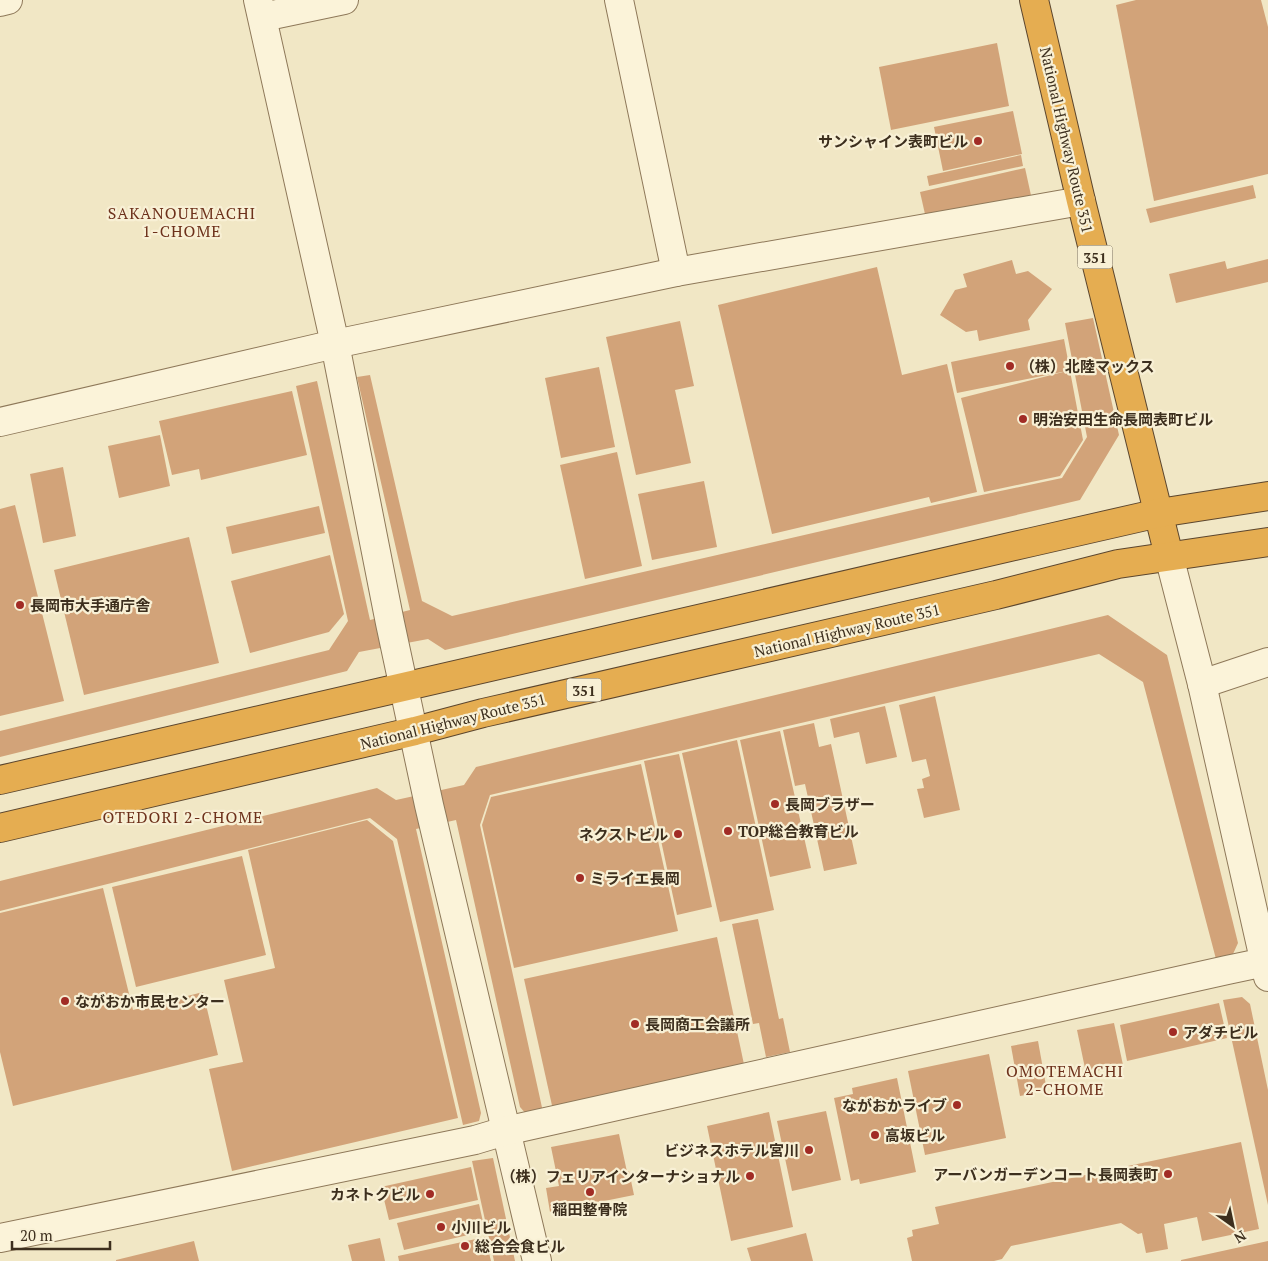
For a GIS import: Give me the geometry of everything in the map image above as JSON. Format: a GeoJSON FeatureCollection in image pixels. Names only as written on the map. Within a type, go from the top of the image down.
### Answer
{"type":"FeatureCollection","features":[{"type":"Feature","properties":{"kind":"highway","name":"National Highway Route 351"},"geometry":{"type":"LineString","coordinates":[[1034,0],[1081,201],[1169,556]]}},
{"type":"Feature","properties":{"kind":"highway"},"geometry":{"type":"LineString","coordinates":[[0,780],[1159,513],[1268,496]]}},
{"type":"Feature","properties":{"kind":"highway","name":"National Highway Route 351"},"geometry":{"type":"LineString","coordinates":[[0,828],[996,595],[1118,564],[1268,542]]}},
{"type":"Feature","properties":{"kind":"street"},"geometry":{"type":"LineString","coordinates":[[0,2],[8,0]]}},
{"type":"Feature","properties":{"kind":"street"},"geometry":{"type":"LineString","coordinates":[[344,0],[261,9],[336,344],[390,623],[429,805],[536,1261]]}},
{"type":"Feature","properties":{"kind":"street"},"geometry":{"type":"LineString","coordinates":[[619,0],[676,272]]}},
{"type":"Feature","properties":{"kind":"street"},"geometry":{"type":"LineString","coordinates":[[0,422],[336,344],[676,272],[1081,201]]}},
{"type":"Feature","properties":{"kind":"street"},"geometry":{"type":"LineString","coordinates":[[0,1238],[475,1140],[505,1131],[1227,970],[1266,970],[1202,684],[1169,556]]}},
{"type":"Feature","properties":{"kind":"street"},"geometry":{"type":"LineString","coordinates":[[1202,684],[1268,662]]}},
{"type":"Feature","properties":{"kind":"building"},"geometry":{"type":"Polygon","coordinates":[[[1136,0],[1261,0],[1268,27],[1268,174],[1154,201],[1116,5],[1136,0]]]}},
{"type":"Feature","properties":{"kind":"building"},"geometry":{"type":"Polygon","coordinates":[[[997,43],[1009,106],[891,130],[879,67],[997,43]]]}},
{"type":"Feature","properties":{"kind":"building","name":"サンシャイン表町ビル"},"geometry":{"type":"Polygon","coordinates":[[[1013,111],[1022,154],[943,171],[934,127],[1013,111]]]}},
{"type":"Feature","properties":{"kind":"building"},"geometry":{"type":"Polygon","coordinates":[[[1021,155],[1023,166],[929,186],[927,176],[1021,155]]]}},
{"type":"Feature","properties":{"kind":"building"},"geometry":{"type":"Polygon","coordinates":[[[1025,168],[1032,200],[927,223],[920,192],[1025,168]]]}},
{"type":"Feature","properties":{"kind":"building"},"geometry":{"type":"Polygon","coordinates":[[[1253,185],[1256,198],[1150,223],[1146,209],[1253,185]]]}},
{"type":"Feature","properties":{"kind":"building"},"geometry":{"type":"Polygon","coordinates":[[[1268,259],[1268,282],[1176,303],[1169,274],[1225,261],[1227,269],[1268,259]]]}},
{"type":"Feature","properties":{"kind":"building"},"geometry":{"type":"Polygon","coordinates":[[[1012,260],[1016,274],[1028,271],[1052,289],[1028,320],[1030,330],[979,341],[977,330],[966,332],[940,315],[955,290],[967,287],[963,274],[1012,260]]]}},
{"type":"Feature","properties":{"kind":"building"},"geometry":{"type":"Polygon","coordinates":[[[877,267],[902,375],[947,364],[977,492],[931,503],[929,497],[772,534],[718,305],[877,267]]]}},
{"type":"Feature","properties":{"kind":"building"},"geometry":{"type":"Polygon","coordinates":[[[1093,318],[1119,435],[1080,500],[445,650],[428,639],[359,652],[347,671],[0,757],[0,731],[329,650],[348,621],[296,386],[317,381],[370,620],[410,610],[357,377],[370,375],[422,601],[452,616],[930,506],[1062,478],[1087,437],[1065,323],[1093,318]]]}},
{"type":"Feature","properties":{"kind":"building"},"geometry":{"type":"Polygon","coordinates":[[[680,321],[694,386],[675,390],[691,463],[636,475],[606,337],[680,321]]]}},
{"type":"Feature","properties":{"kind":"building","name":"明治安田生命長岡表町ビル"},"geometry":{"type":"Polygon","coordinates":[[[1064,339],[1083,440],[1060,476],[984,492],[961,398],[1067,371],[957,393],[951,362],[1064,339]]]}},
{"type":"Feature","properties":{"kind":"building"},"geometry":{"type":"Polygon","coordinates":[[[599,367],[615,447],[561,458],[545,378],[599,367]]]}},
{"type":"Feature","properties":{"kind":"building"},"geometry":{"type":"Polygon","coordinates":[[[292,391],[307,455],[201,480],[199,469],[172,475],[159,421],[292,391]]]}},
{"type":"Feature","properties":{"kind":"building"},"geometry":{"type":"Polygon","coordinates":[[[160,435],[170,486],[119,498],[108,446],[160,435]]]}},
{"type":"Feature","properties":{"kind":"building"},"geometry":{"type":"Polygon","coordinates":[[[617,452],[642,566],[585,579],[560,465],[617,452]]]}},
{"type":"Feature","properties":{"kind":"building"},"geometry":{"type":"Polygon","coordinates":[[[63,467],[76,536],[43,543],[30,474],[63,467]]]}},
{"type":"Feature","properties":{"kind":"building"},"geometry":{"type":"Polygon","coordinates":[[[704,481],[717,547],[652,560],[638,494],[704,481]]]}},
{"type":"Feature","properties":{"kind":"building","name":"長岡市大手通庁舎"},"geometry":{"type":"Polygon","coordinates":[[[15,505],[64,701],[0,716],[0,509],[15,505]]]}},
{"type":"Feature","properties":{"kind":"building"},"geometry":{"type":"Polygon","coordinates":[[[319,506],[325,533],[232,554],[226,527],[319,506]]]}},
{"type":"Feature","properties":{"kind":"building"},"geometry":{"type":"Polygon","coordinates":[[[189,537],[219,663],[84,695],[54,570],[189,537]]]}},
{"type":"Feature","properties":{"kind":"building"},"geometry":{"type":"Polygon","coordinates":[[[330,555],[344,614],[329,632],[250,653],[231,581],[330,555]]]}},
{"type":"Feature","properties":{"kind":"building"},"geometry":{"type":"Polygon","coordinates":[[[1108,615],[1167,655],[1238,943],[1233,954],[1216,959],[1143,682],[1099,654],[490,795],[480,825],[543,1112],[527,1115],[520,1107],[456,820],[416,829],[481,1113],[479,1121],[463,1125],[397,839],[370,818],[0,911],[0,881],[377,788],[396,800],[464,785],[476,767],[1108,615]]]}},
{"type":"Feature","properties":{"kind":"building"},"geometry":{"type":"Polygon","coordinates":[[[935,696],[960,810],[924,818],[917,789],[924,788],[922,779],[930,776],[926,759],[912,762],[899,705],[935,696]]]}},
{"type":"Feature","properties":{"kind":"building"},"geometry":{"type":"Polygon","coordinates":[[[885,706],[897,757],[866,764],[859,732],[834,738],[830,719],[885,706]]]}},
{"type":"Feature","properties":{"kind":"building"},"geometry":{"type":"Polygon","coordinates":[[[814,723],[819,747],[831,744],[857,864],[824,871],[805,784],[795,786],[783,730],[814,723]]]}},
{"type":"Feature","properties":{"kind":"building","name":"長岡ブラザー"},"geometry":{"type":"Polygon","coordinates":[[[780,731],[811,868],[770,877],[740,740],[780,731]]]}},
{"type":"Feature","properties":{"kind":"building","name":"TOP総合教育ビル"},"geometry":{"type":"Polygon","coordinates":[[[737,740],[774,910],[720,922],[682,753],[737,740]]]}},
{"type":"Feature","properties":{"kind":"building","name":"ネクストビル"},"geometry":{"type":"Polygon","coordinates":[[[679,754],[712,907],[677,915],[644,761],[679,754]]]}},
{"type":"Feature","properties":{"kind":"building","name":"ミライエ長岡"},"geometry":{"type":"Polygon","coordinates":[[[641,764],[678,931],[514,968],[482,825],[491,797],[641,764]]]}},
{"type":"Feature","properties":{"kind":"building"},"geometry":{"type":"Polygon","coordinates":[[[367,820],[393,841],[458,1118],[232,1171],[209,1069],[243,1062],[224,980],[275,968],[248,850],[367,820]]]}},
{"type":"Feature","properties":{"kind":"building"},"geometry":{"type":"Polygon","coordinates":[[[242,856],[266,955],[136,987],[112,887],[242,856]]]}},
{"type":"Feature","properties":{"kind":"building","name":"ながおか市民センター"},"geometry":{"type":"Polygon","coordinates":[[[103,888],[133,1010],[203,992],[218,1055],[13,1106],[0,1052],[0,913],[103,888]]]}},
{"type":"Feature","properties":{"kind":"building"},"geometry":{"type":"Polygon","coordinates":[[[758,919],[779,1019],[783,1018],[790,1052],[766,1057],[759,1023],[753,1024],[732,924],[758,919]]]}},
{"type":"Feature","properties":{"kind":"building","name":"長岡商工会議所"},"geometry":{"type":"Polygon","coordinates":[[[717,937],[745,1069],[553,1110],[524,979],[717,937]]]}},
{"type":"Feature","properties":{"kind":"building"},"geometry":{"type":"Polygon","coordinates":[[[1242,997],[1250,1004],[1268,1090],[1268,1205],[1223,1000],[1242,997]]]}},
{"type":"Feature","properties":{"kind":"building","name":"アダチビル"},"geometry":{"type":"Polygon","coordinates":[[[1219,1003],[1227,1038],[1127,1061],[1120,1025],[1219,1003]]]}},
{"type":"Feature","properties":{"kind":"building"},"geometry":{"type":"Polygon","coordinates":[[[1114,1023],[1123,1065],[1086,1073],[1077,1030],[1114,1023]]]}},
{"type":"Feature","properties":{"kind":"building"},"geometry":{"type":"Polygon","coordinates":[[[1038,1041],[1047,1091],[1020,1096],[1011,1046],[1038,1041]]]}},
{"type":"Feature","properties":{"kind":"building","name":"ながおかライブ"},"geometry":{"type":"Polygon","coordinates":[[[989,1054],[1006,1138],[925,1155],[908,1071],[989,1054]]]}},
{"type":"Feature","properties":{"kind":"building","name":"高坂ビル"},"geometry":{"type":"Polygon","coordinates":[[[897,1078],[916,1172],[860,1184],[859,1179],[851,1181],[834,1098],[853,1094],[852,1088],[897,1078]]]}},
{"type":"Feature","properties":{"kind":"building","name":"ビジネスホテル宮川"},"geometry":{"type":"Polygon","coordinates":[[[826,1111],[841,1180],[792,1191],[777,1121],[826,1111]]]}},
{"type":"Feature","properties":{"kind":"building","name":"（株）フェリアインターナショナル"},"geometry":{"type":"Polygon","coordinates":[[[769,1112],[793,1227],[731,1241],[707,1126],[769,1112]]]}},
{"type":"Feature","properties":{"kind":"building"},"geometry":{"type":"Polygon","coordinates":[[[619,1134],[634,1195],[550,1212],[546,1188],[559,1186],[551,1147],[619,1134]]]}},
{"type":"Feature","properties":{"kind":"building","name":"アーバンガーデンコート長岡表町"},"geometry":{"type":"Polygon","coordinates":[[[1241,1142],[1259,1229],[1202,1241],[1197,1217],[1164,1224],[1168,1249],[1146,1253],[1142,1233],[1138,1234],[1121,1223],[1011,1246],[1002,1259],[994,1261],[912,1261],[907,1238],[913,1236],[912,1230],[939,1224],[935,1207],[1241,1142]]]}},
{"type":"Feature","properties":{"kind":"building"},"geometry":{"type":"Polygon","coordinates":[[[493,1158],[515,1261],[494,1261],[472,1161],[493,1158]]]}},
{"type":"Feature","properties":{"kind":"building","name":"カネトクビル"},"geometry":{"type":"Polygon","coordinates":[[[471,1167],[478,1200],[389,1220],[381,1187],[471,1167]]]}},
{"type":"Feature","properties":{"kind":"building","name":"小川ビル"},"geometry":{"type":"Polygon","coordinates":[[[479,1204],[485,1231],[404,1250],[397,1223],[479,1204]]]}},
{"type":"Feature","properties":{"kind":"building"},"geometry":{"type":"Polygon","coordinates":[[[806,1233],[813,1261],[751,1261],[747,1248],[806,1233]]]}},
{"type":"Feature","properties":{"kind":"building","name":"総合会食ビル"},"geometry":{"type":"Polygon","coordinates":[[[485,1237],[491,1261],[399,1261],[398,1256],[485,1237]]]}},
{"type":"Feature","properties":{"kind":"building"},"geometry":{"type":"Polygon","coordinates":[[[380,1238],[385,1261],[352,1261],[348,1245],[380,1238]]]}},
{"type":"Feature","properties":{"kind":"building"},"geometry":{"type":"Polygon","coordinates":[[[194,1241],[199,1261],[116,1261],[116,1260],[194,1241]]]}},
{"type":"Feature","properties":{"kind":"building"},"geometry":{"type":"Polygon","coordinates":[[[1268,1241],[1268,1261],[1181,1261],[1181,1260],[1268,1241]]]}},
{"type":"Feature","properties":{"kind":"place","name":"サンシャイン表町ビル"},"geometry":{"type":"Point","coordinates":[978,141]}},
{"type":"Feature","properties":{"kind":"place","name":"（株）北陸マックス"},"geometry":{"type":"Point","coordinates":[1010,366]}},
{"type":"Feature","properties":{"kind":"place","name":"明治安田生命長岡表町ビル"},"geometry":{"type":"Point","coordinates":[1023,419]}},
{"type":"Feature","properties":{"kind":"place","name":"長岡市大手通庁舎"},"geometry":{"type":"Point","coordinates":[20,605]}},
{"type":"Feature","properties":{"kind":"place","name":"長岡ブラザー"},"geometry":{"type":"Point","coordinates":[775,804]}},
{"type":"Feature","properties":{"kind":"place","name":"TOP総合教育ビル"},"geometry":{"type":"Point","coordinates":[728,831]}},
{"type":"Feature","properties":{"kind":"place","name":"ネクストビル"},"geometry":{"type":"Point","coordinates":[678,834]}},
{"type":"Feature","properties":{"kind":"place","name":"ミライエ長岡"},"geometry":{"type":"Point","coordinates":[580,878]}},
{"type":"Feature","properties":{"kind":"place","name":"ながおか市民センター"},"geometry":{"type":"Point","coordinates":[65,1001]}},
{"type":"Feature","properties":{"kind":"place","name":"長岡商工会議所"},"geometry":{"type":"Point","coordinates":[635,1024]}},
{"type":"Feature","properties":{"kind":"place","name":"アダチビル"},"geometry":{"type":"Point","coordinates":[1173,1032]}},
{"type":"Feature","properties":{"kind":"place","name":"ながおかライブ"},"geometry":{"type":"Point","coordinates":[957,1105]}},
{"type":"Feature","properties":{"kind":"place","name":"高坂ビル"},"geometry":{"type":"Point","coordinates":[875,1135]}},
{"type":"Feature","properties":{"kind":"place","name":"ビジネスホテル宮川"},"geometry":{"type":"Point","coordinates":[809,1150]}},
{"type":"Feature","properties":{"kind":"place","name":"アーバンガーデンコート長岡表町"},"geometry":{"type":"Point","coordinates":[1168,1174]}},
{"type":"Feature","properties":{"kind":"place","name":"（株）フェリアインターナショナル"},"geometry":{"type":"Point","coordinates":[750,1176]}},
{"type":"Feature","properties":{"kind":"place","name":"稲田整骨院"},"geometry":{"type":"Point","coordinates":[590,1192]}},
{"type":"Feature","properties":{"kind":"place","name":"カネトクビル"},"geometry":{"type":"Point","coordinates":[430,1194]}},
{"type":"Feature","properties":{"kind":"place","name":"小川ビル"},"geometry":{"type":"Point","coordinates":[441,1227]}},
{"type":"Feature","properties":{"kind":"place","name":"総合会食ビル"},"geometry":{"type":"Point","coordinates":[465,1246]}},
{"type":"Feature","properties":{"kind":"district","name":"SAKANOUEMACHI 1-CHOME"},"geometry":{"type":"Point","coordinates":[182,222]}},
{"type":"Feature","properties":{"kind":"district","name":"OTEDORI 2-CHOME"},"geometry":{"type":"Point","coordinates":[183,817]}},
{"type":"Feature","properties":{"kind":"district","name":"OMOTEMACHI 2-CHOME"},"geometry":{"type":"Point","coordinates":[1065,1080]}}]}
